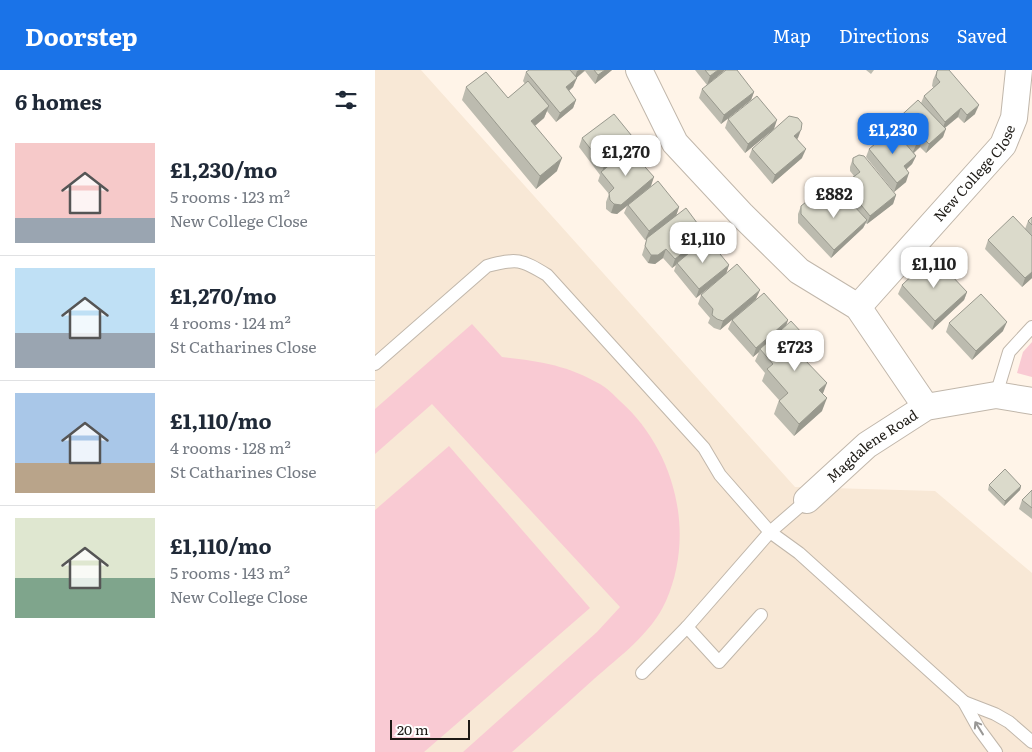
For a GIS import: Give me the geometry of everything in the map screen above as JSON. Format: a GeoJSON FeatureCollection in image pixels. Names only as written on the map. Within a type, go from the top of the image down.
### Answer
{"type":"FeatureCollection","features":[{"type":"Feature","properties":{"kind":"street"},"geometry":{"type":"LineString","coordinates":[[639,70],[675,143],[742,215],[799,271],[857,307],[926,407]]}},
{"type":"Feature","properties":{"kind":"street","name":"New College Close"},"geometry":{"type":"LineString","coordinates":[[857,307],[1003,144],[1014,118],[1019,70]]}},
{"type":"Feature","properties":{"kind":"street","name":"Magdalene Road"},"geometry":{"type":"LineString","coordinates":[[807,500],[867,445],[926,407],[996,395],[1032,401]]}},
{"type":"Feature","properties":{"kind":"lane"},"geometry":{"type":"LineString","coordinates":[[375,364],[487,266],[510,260],[528,263],[547,275],[704,448],[720,475],[770,532],[799,553],[964,702],[979,729],[996,752]]}},
{"type":"Feature","properties":{"kind":"lane"},"geometry":{"type":"LineString","coordinates":[[996,395],[1009,352],[1032,327]]}},
{"type":"Feature","properties":{"kind":"lane"},"geometry":{"type":"LineString","coordinates":[[642,673],[687,627],[770,532],[807,500]]}},
{"type":"Feature","properties":{"kind":"lane"},"geometry":{"type":"LineString","coordinates":[[687,627],[719,662],[761,615]]}},
{"type":"Feature","properties":{"kind":"lane"},"geometry":{"type":"LineString","coordinates":[[964,702],[995,714],[1015,725],[1032,742]]}},
{"type":"Feature","properties":{"kind":"shaded area"},"geometry":{"type":"Polygon","coordinates":[[[375,70],[421,70],[795,487],[935,491],[1032,573],[1032,752],[375,752],[375,70]]]}},
{"type":"Feature","properties":{"kind":"shaded area"},"geometry":{"type":"Polygon","coordinates":[[[472,324],[502,357],[541,362],[576,372],[600,384],[613,394],[639,421],[655,443],[667,468],[675,494],[679,521],[679,548],[675,575],[660,613],[624,653],[512,752],[463,752],[597,632],[620,607],[432,404],[375,454],[375,409],[472,324]]]}},
{"type":"Feature","properties":{"kind":"shaded area"},"geometry":{"type":"Polygon","coordinates":[[[1032,342],[1032,377],[1017,373],[1023,352],[1032,342]]]}},
{"type":"Feature","properties":{"kind":"shaded area"},"geometry":{"type":"Polygon","coordinates":[[[449,446],[590,608],[424,752],[375,752],[375,510],[449,446]]]}},
{"type":"Feature","properties":{"kind":"building"},"geometry":{"type":"Polygon","coordinates":[[[529,70],[570,70],[577,78],[566,87],[576,100],[560,113],[526,72],[529,70]]]}},
{"type":"Feature","properties":{"kind":"building"},"geometry":{"type":"Polygon","coordinates":[[[594,70],[605,70],[598,75],[594,70]]]}},
{"type":"Feature","properties":{"kind":"building"},"geometry":{"type":"Polygon","coordinates":[[[705,70],[718,70],[710,76],[705,70]]]}},
{"type":"Feature","properties":{"kind":"building"},"geometry":{"type":"Polygon","coordinates":[[[726,70],[737,70],[754,92],[724,115],[702,89],[726,70]]]}},
{"type":"Feature","properties":{"kind":"building"},"geometry":{"type":"Polygon","coordinates":[[[938,70],[949,70],[979,105],[967,115],[961,108],[945,122],[924,96],[940,82],[936,77],[938,70]]]}},
{"type":"Feature","properties":{"kind":"building"},"geometry":{"type":"Polygon","coordinates":[[[486,72],[508,98],[528,81],[549,106],[531,121],[562,158],[540,176],[466,87],[486,72]]]}},
{"type":"Feature","properties":{"kind":"building"},"geometry":{"type":"Polygon","coordinates":[[[757,96],[777,120],[748,144],[728,119],[757,96]]]}},
{"type":"Feature","properties":{"kind":"building"},"geometry":{"type":"Polygon","coordinates":[[[918,100],[946,129],[929,144],[923,138],[916,145],[894,122],[918,100]]]}},
{"type":"Feature","properties":{"kind":"building"},"geometry":{"type":"Polygon","coordinates":[[[614,114],[636,141],[604,166],[582,138],[614,114]]]}},
{"type":"Feature","properties":{"kind":"building"},"geometry":{"type":"Polygon","coordinates":[[[789,116],[798,118],[802,123],[801,130],[794,136],[806,149],[775,175],[752,149],[789,116]]]}},
{"type":"Feature","properties":{"kind":"building"},"geometry":{"type":"Polygon","coordinates":[[[893,129],[916,156],[904,166],[909,173],[897,183],[869,149],[893,129]]]}},
{"type":"Feature","properties":{"kind":"building"},"geometry":{"type":"Polygon","coordinates":[[[629,149],[654,177],[621,205],[614,204],[610,200],[609,193],[614,188],[601,172],[629,149]]]}},
{"type":"Feature","properties":{"kind":"building"},"geometry":{"type":"Polygon","coordinates":[[[859,155],[864,156],[896,195],[870,216],[844,184],[860,172],[853,163],[853,158],[859,155]]]}},
{"type":"Feature","properties":{"kind":"building"},"geometry":{"type":"Polygon","coordinates":[[[658,181],[679,207],[649,231],[628,205],[658,181]]]}},
{"type":"Feature","properties":{"kind":"building"},"geometry":{"type":"Polygon","coordinates":[[[840,191],[867,220],[834,250],[801,214],[801,206],[806,202],[815,201],[822,208],[840,191]]]}},
{"type":"Feature","properties":{"kind":"building"},"geometry":{"type":"Polygon","coordinates":[[[686,208],[706,235],[675,259],[666,249],[658,255],[651,255],[645,246],[647,238],[686,208]]]}},
{"type":"Feature","properties":{"kind":"building"},"geometry":{"type":"Polygon","coordinates":[[[1013,216],[1032,236],[1032,272],[1025,278],[988,240],[1013,216]]]}},
{"type":"Feature","properties":{"kind":"building"},"geometry":{"type":"Polygon","coordinates":[[[1032,217],[1032,225],[1028,221],[1032,217]]]}},
{"type":"Feature","properties":{"kind":"building"},"geometry":{"type":"Polygon","coordinates":[[[707,238],[729,265],[699,289],[677,263],[707,238]]]}},
{"type":"Feature","properties":{"kind":"building"},"geometry":{"type":"Polygon","coordinates":[[[933,256],[967,292],[935,321],[902,285],[933,256]]]}},
{"type":"Feature","properties":{"kind":"building"},"geometry":{"type":"Polygon","coordinates":[[[737,264],[760,290],[723,321],[712,315],[713,309],[701,295],[737,264]]]}},
{"type":"Feature","properties":{"kind":"building"},"geometry":{"type":"Polygon","coordinates":[[[764,293],[788,320],[756,348],[732,320],[764,293]]]}},
{"type":"Feature","properties":{"kind":"building"},"geometry":{"type":"Polygon","coordinates":[[[981,294],[1007,322],[976,351],[949,323],[981,294]]]}},
{"type":"Feature","properties":{"kind":"building"},"geometry":{"type":"Polygon","coordinates":[[[791,321],[815,347],[803,358],[827,383],[819,390],[827,398],[799,424],[779,401],[788,393],[767,369],[773,364],[760,349],[791,321]]]}},
{"type":"Feature","properties":{"kind":"building"},"geometry":{"type":"Polygon","coordinates":[[[1005,469],[1021,486],[1005,501],[989,485],[1005,469]]]}},
{"type":"Feature","properties":{"kind":"building"},"geometry":{"type":"Polygon","coordinates":[[[1032,490],[1032,508],[1022,500],[1032,490]]]}}]}
